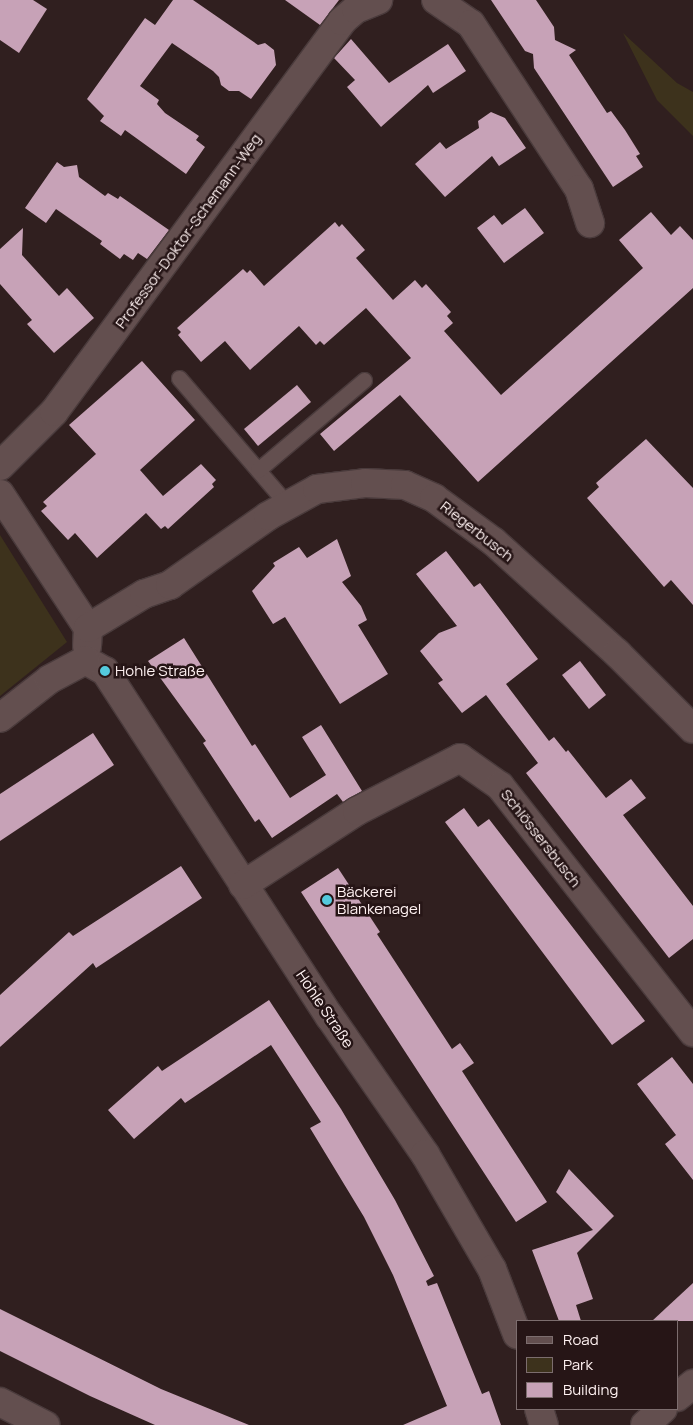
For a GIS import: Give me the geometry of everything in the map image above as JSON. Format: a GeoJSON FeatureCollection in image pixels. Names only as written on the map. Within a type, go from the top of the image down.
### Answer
{"type":"FeatureCollection","features":[{"type":"Feature","properties":{"kind":"street","name":"Professor-Doktor-Schemann-Weg"},"geometry":{"type":"LineString","coordinates":[[0,466],[54,412],[121,325],[322,45],[342,21],[356,9],[378,0]]}},
{"type":"Feature","properties":{"kind":"street"},"geometry":{"type":"LineString","coordinates":[[436,0],[471,24],[579,189],[590,223]]}},
{"type":"Feature","properties":{"kind":"street","name":"Riegerbusch"},"geometry":{"type":"LineString","coordinates":[[88,628],[144,594],[170,585],[288,505],[317,489],[365,483],[405,485],[434,498],[464,518],[529,572],[617,653],[693,729]]}},
{"type":"Feature","properties":{"kind":"street"},"geometry":{"type":"LineString","coordinates":[[0,494],[88,628],[85,660],[50,679],[0,718]]}},
{"type":"Feature","properties":{"kind":"street","name":"Hohle Straße"},"geometry":{"type":"LineString","coordinates":[[85,660],[105,671],[243,885],[462,1212],[492,1269],[516,1331]]}},
{"type":"Feature","properties":{"kind":"street","name":"Schlössersbusch"},"geometry":{"type":"LineString","coordinates":[[243,885],[357,811],[460,758],[500,786],[693,1032]]}},
{"type":"Feature","properties":{"kind":"street"},"geometry":{"type":"LineString","coordinates":[[678,1396],[693,1384]]}},
{"type":"Feature","properties":{"kind":"street"},"geometry":{"type":"LineString","coordinates":[[0,1402],[45,1425]]}},
{"type":"Feature","properties":{"kind":"street"},"geometry":{"type":"LineString","coordinates":[[540,1410],[544,1425]]}},
{"type":"Feature","properties":{"kind":"street"},"geometry":{"type":"LineString","coordinates":[[645,1425],[662,1410]]}},
{"type":"Feature","properties":{"kind":"lane"},"geometry":{"type":"LineString","coordinates":[[179,378],[288,505]]}},
{"type":"Feature","properties":{"kind":"lane"},"geometry":{"type":"LineString","coordinates":[[258,470],[364,380]]}},
{"type":"Feature","properties":{"kind":"green space"},"geometry":{"type":"Polygon","coordinates":[[[623,33],[677,83],[693,92],[693,136],[657,100],[623,33]]]}},
{"type":"Feature","properties":{"kind":"green space"},"geometry":{"type":"Polygon","coordinates":[[[0,535],[67,642],[0,696],[0,535]]]}},
{"type":"Feature","properties":{"kind":"building"},"geometry":{"type":"Polygon","coordinates":[[[0,0],[33,0],[47,9],[19,53],[0,40],[0,0]]]}},
{"type":"Feature","properties":{"kind":"building"},"geometry":{"type":"Polygon","coordinates":[[[173,0],[193,0],[258,45],[265,43],[274,50],[276,65],[251,99],[239,91],[229,91],[221,85],[219,77],[213,71],[172,43],[140,86],[159,100],[157,104],[165,113],[199,136],[196,140],[205,147],[186,174],[125,130],[121,136],[100,121],[104,116],[87,99],[145,18],[155,25],[173,0]]]}},
{"type":"Feature","properties":{"kind":"building"},"geometry":{"type":"Polygon","coordinates":[[[285,0],[339,0],[320,25],[285,0]]]}},
{"type":"Feature","properties":{"kind":"building"},"geometry":{"type":"Polygon","coordinates":[[[491,0],[536,0],[554,27],[555,40],[576,50],[569,55],[607,113],[611,111],[625,130],[640,154],[636,156],[643,167],[613,187],[534,68],[533,54],[525,51],[491,0]]]}},
{"type":"Feature","properties":{"kind":"building"},"geometry":{"type":"Polygon","coordinates":[[[351,39],[389,83],[448,44],[466,71],[433,93],[428,85],[381,127],[347,87],[355,80],[334,58],[351,39]]]}},
{"type":"Feature","properties":{"kind":"building"},"geometry":{"type":"Polygon","coordinates":[[[491,112],[505,118],[526,148],[499,166],[492,156],[445,197],[415,164],[440,142],[446,149],[479,128],[478,121],[491,112]]]}},
{"type":"Feature","properties":{"kind":"building"},"geometry":{"type":"Polygon","coordinates":[[[57,162],[64,167],[77,165],[79,177],[105,196],[108,193],[118,199],[120,196],[169,230],[147,259],[138,253],[133,260],[124,254],[120,259],[100,244],[102,241],[56,209],[46,223],[25,208],[57,162]]]}},
{"type":"Feature","properties":{"kind":"building"},"geometry":{"type":"Polygon","coordinates":[[[525,208],[544,233],[504,263],[477,228],[494,215],[502,225],[525,208]]]}},
{"type":"Feature","properties":{"kind":"building"},"geometry":{"type":"Polygon","coordinates":[[[651,212],[671,235],[680,226],[693,240],[693,288],[478,482],[400,395],[334,451],[320,434],[411,358],[366,308],[324,345],[320,341],[316,345],[299,326],[250,370],[225,341],[201,362],[178,335],[181,332],[177,328],[243,269],[247,273],[250,270],[264,286],[335,222],[339,227],[342,224],[365,250],[356,258],[393,300],[415,280],[422,288],[426,284],[451,312],[447,316],[453,323],[444,331],[501,395],[643,268],[619,240],[651,212]]]}},
{"type":"Feature","properties":{"kind":"building"},"geometry":{"type":"Polygon","coordinates":[[[23,228],[22,255],[59,296],[67,288],[94,318],[54,353],[27,324],[32,320],[0,284],[0,249],[23,228]]]}},
{"type":"Feature","properties":{"kind":"building"},"geometry":{"type":"Polygon","coordinates":[[[142,361],[195,420],[140,470],[163,496],[201,464],[216,480],[212,484],[214,487],[168,529],[165,526],[161,529],[146,513],[97,558],[75,533],[68,540],[41,511],[47,506],[43,502],[96,454],[69,425],[142,361]]]}},
{"type":"Feature","properties":{"kind":"building"},"geometry":{"type":"Polygon","coordinates":[[[297,385],[311,402],[258,446],[244,429],[297,385]]]}},
{"type":"Feature","properties":{"kind":"building"},"geometry":{"type":"Polygon","coordinates":[[[646,439],[693,488],[693,605],[671,580],[664,587],[587,498],[599,487],[596,483],[646,439]]]}},
{"type":"Feature","properties":{"kind":"building"},"geometry":{"type":"Polygon","coordinates":[[[337,539],[351,576],[342,582],[361,606],[367,620],[358,625],[388,674],[340,704],[285,617],[273,624],[252,591],[275,566],[273,563],[299,547],[307,558],[337,539]]]}},
{"type":"Feature","properties":{"kind":"building"},"geometry":{"type":"Polygon","coordinates":[[[446,551],[474,587],[480,583],[538,659],[506,684],[549,741],[554,737],[566,752],[568,750],[606,798],[631,779],[646,798],[623,815],[693,906],[693,939],[669,958],[526,773],[538,763],[486,695],[462,713],[438,683],[443,680],[420,651],[439,633],[457,626],[416,574],[446,551]]]}},
{"type":"Feature","properties":{"kind":"building"},"geometry":{"type":"Polygon","coordinates":[[[184,638],[252,746],[255,744],[290,798],[326,775],[302,737],[321,725],[362,791],[343,802],[337,794],[272,838],[259,819],[255,822],[203,743],[206,741],[148,661],[184,638]]]}},
{"type":"Feature","properties":{"kind":"building"},"geometry":{"type":"Polygon","coordinates":[[[580,661],[606,695],[589,709],[562,675],[580,661]]]}},
{"type":"Feature","properties":{"kind":"building"},"geometry":{"type":"Polygon","coordinates":[[[93,733],[114,765],[0,841],[0,794],[93,733]]]}},
{"type":"Feature","properties":{"kind":"building"},"geometry":{"type":"Polygon","coordinates":[[[464,808],[478,827],[489,819],[645,1021],[612,1045],[445,822],[464,808]]]}},
{"type":"Feature","properties":{"kind":"building"},"geometry":{"type":"Polygon","coordinates":[[[181,866],[202,898],[96,968],[93,963],[0,1047],[0,995],[69,932],[73,936],[181,866]]]}},
{"type":"Feature","properties":{"kind":"building"},"geometry":{"type":"Polygon","coordinates":[[[338,868],[380,932],[377,934],[452,1049],[460,1043],[474,1063],[462,1071],[547,1202],[516,1222],[301,892],[338,868]]]}},
{"type":"Feature","properties":{"kind":"building"},"geometry":{"type":"Polygon","coordinates":[[[269,1000],[341,1109],[395,1200],[434,1276],[426,1281],[428,1286],[437,1283],[482,1394],[489,1391],[501,1425],[403,1425],[447,1406],[393,1275],[364,1217],[310,1128],[321,1122],[271,1045],[185,1103],[181,1098],[134,1139],[108,1110],[158,1066],[162,1071],[269,1000]]]}},
{"type":"Feature","properties":{"kind":"building"},"geometry":{"type":"Polygon","coordinates":[[[672,1057],[693,1084],[693,1180],[665,1144],[676,1135],[637,1084],[672,1057]]]}},
{"type":"Feature","properties":{"kind":"building"},"geometry":{"type":"Polygon","coordinates":[[[569,1169],[614,1216],[577,1253],[593,1299],[576,1305],[581,1320],[559,1320],[532,1250],[593,1230],[556,1192],[569,1169]]]}},
{"type":"Feature","properties":{"kind":"building"},"geometry":{"type":"Polygon","coordinates":[[[693,1283],[693,1321],[653,1320],[693,1283]]]}},
{"type":"Feature","properties":{"kind":"building"},"geometry":{"type":"Polygon","coordinates":[[[0,1309],[161,1389],[249,1425],[155,1425],[90,1396],[0,1351],[0,1309]]]}},
{"type":"Feature","properties":{"kind":"place","name":"Hohle Straße"},"geometry":{"type":"Point","coordinates":[105,671]}},
{"type":"Feature","properties":{"kind":"place","name":"Bäckerei Blankenagel"},"geometry":{"type":"Point","coordinates":[327,900]}}]}
